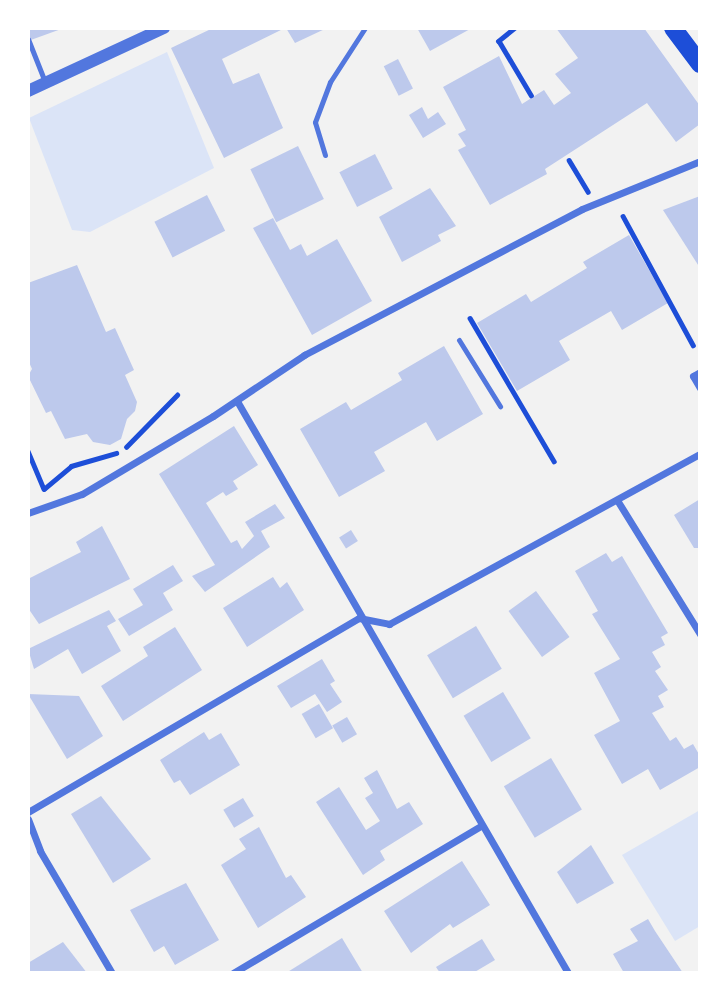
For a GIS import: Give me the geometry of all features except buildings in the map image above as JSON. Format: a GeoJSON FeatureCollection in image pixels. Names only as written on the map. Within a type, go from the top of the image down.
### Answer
{"type":"FeatureCollection","features":[{"type":"Feature","properties":{"kind":"main road"},"geometry":{"type":"LineString","coordinates":[[673,28],[700,64]]}},
{"type":"Feature","properties":{"kind":"street"},"geometry":{"type":"LineString","coordinates":[[29,89],[164,28]]}},
{"type":"Feature","properties":{"kind":"street"},"geometry":{"type":"LineString","coordinates":[[28,513],[82,494],[237,401],[304,355],[594,204],[700,161]]}},
{"type":"Feature","properties":{"kind":"street"},"geometry":{"type":"LineString","coordinates":[[700,372],[693,376],[700,388]]}},
{"type":"Feature","properties":{"kind":"street"},"geometry":{"type":"LineString","coordinates":[[237,401],[359,618],[568,973]]}},
{"type":"Feature","properties":{"kind":"street"},"geometry":{"type":"LineString","coordinates":[[28,812],[359,618],[389,624],[700,454]]}},
{"type":"Feature","properties":{"kind":"street"},"geometry":{"type":"LineString","coordinates":[[617,500],[700,634]]}},
{"type":"Feature","properties":{"kind":"street"},"geometry":{"type":"LineString","coordinates":[[28,819],[40,851],[112,973]]}},
{"type":"Feature","properties":{"kind":"street"},"geometry":{"type":"LineString","coordinates":[[233,973],[481,826]]}},
{"type":"Feature","properties":{"kind":"lane"},"geometry":{"type":"LineString","coordinates":[[325,155],[315,122],[330,82],[365,28]]}},
{"type":"Feature","properties":{"kind":"lane"},"geometry":{"type":"LineString","coordinates":[[28,39],[46,83]]}},
{"type":"Feature","properties":{"kind":"lane"},"geometry":{"type":"LineString","coordinates":[[459,340],[500,406]]}},
{"type":"Feature","properties":{"kind":"path"},"geometry":{"type":"LineString","coordinates":[[515,28],[499,41],[531,95]]}},
{"type":"Feature","properties":{"kind":"path"},"geometry":{"type":"LineString","coordinates":[[569,160],[594,204]]}},
{"type":"Feature","properties":{"kind":"path"},"geometry":{"type":"LineString","coordinates":[[623,216],[694,345]]}},
{"type":"Feature","properties":{"kind":"path"},"geometry":{"type":"LineString","coordinates":[[470,318],[554,461]]}},
{"type":"Feature","properties":{"kind":"path"},"geometry":{"type":"LineString","coordinates":[[36,492],[44,489],[71,466],[124,450],[177,395]]}},
{"type":"Feature","properties":{"kind":"path"},"geometry":{"type":"LineString","coordinates":[[28,451],[44,489]]}},
{"type":"Feature","properties":{"kind":"shaded area"},"geometry":{"type":"Polygon","coordinates":[[[167,52],[214,168],[90,232],[72,230],[29,118],[167,52]]]}},
{"type":"Feature","properties":{"kind":"shaded area"},"geometry":{"type":"Polygon","coordinates":[[[700,810],[700,926],[675,941],[622,855],[700,810]]]}}]}
